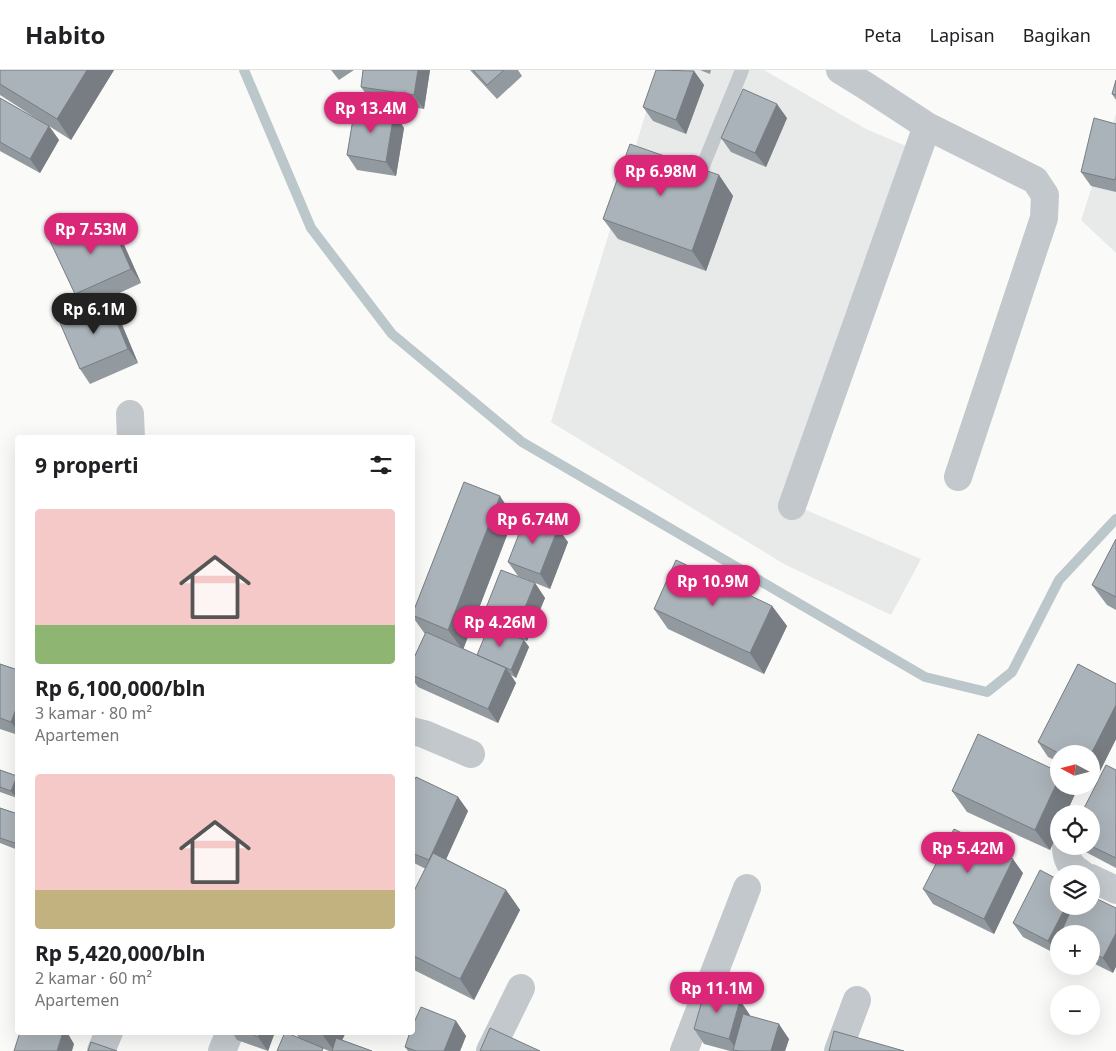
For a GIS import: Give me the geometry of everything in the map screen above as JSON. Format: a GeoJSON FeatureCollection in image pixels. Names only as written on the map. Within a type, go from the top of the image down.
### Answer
{"type":"FeatureCollection","features":[{"type":"Feature","properties":{"kind":"street"},"geometry":{"type":"LineString","coordinates":[[840,70],[870,78],[926,126],[1035,180],[1045,195],[1044,218],[958,477]]}},
{"type":"Feature","properties":{"kind":"street"},"geometry":{"type":"LineString","coordinates":[[792,506],[926,126]]}},
{"type":"Feature","properties":{"kind":"street"},"geometry":{"type":"LineString","coordinates":[[415,732],[471,754]]}},
{"type":"Feature","properties":{"kind":"street"},"geometry":{"type":"LineString","coordinates":[[1100,882],[1116,890]]}},
{"type":"Feature","properties":{"kind":"street"},"geometry":{"type":"LineString","coordinates":[[684,1051],[747,888]]}},
{"type":"Feature","properties":{"kind":"street"},"geometry":{"type":"LineString","coordinates":[[490,1051],[521,988]]}},
{"type":"Feature","properties":{"kind":"street"},"geometry":{"type":"LineString","coordinates":[[838,1051],[857,1000]]}},
{"type":"Feature","properties":{"kind":"street"},"geometry":{"type":"LineString","coordinates":[[100,1051],[108,1035]]}},
{"type":"Feature","properties":{"kind":"street"},"geometry":{"type":"LineString","coordinates":[[222,1051],[229,1035]]}},
{"type":"Feature","properties":{"kind":"lane"},"geometry":{"type":"LineString","coordinates":[[702,168],[742,70]]}},
{"type":"Feature","properties":{"kind":"shaded area"},"geometry":{"type":"Polygon","coordinates":[[[659,70],[764,70],[866,129],[913,149],[799,507],[921,559],[891,615],[784,564],[551,422],[659,70]]]}},
{"type":"Feature","properties":{"kind":"shaded area"},"geometry":{"type":"Polygon","coordinates":[[[1116,114],[1116,253],[1081,220],[1116,114]]]}},
{"type":"Feature","properties":{"kind":"building"},"geometry":{"type":"Polygon","coordinates":[[[0,70],[87,70],[57,119],[0,84],[0,70]]]}},
{"type":"Feature","properties":{"kind":"building"},"geometry":{"type":"Polygon","coordinates":[[[363,70],[418,70],[414,95],[361,87],[363,70]]]}},
{"type":"Feature","properties":{"kind":"building"},"geometry":{"type":"Polygon","coordinates":[[[473,70],[504,70],[487,85],[473,70]]]}},
{"type":"Feature","properties":{"kind":"building"},"geometry":{"type":"Polygon","coordinates":[[[656,70],[694,71],[676,120],[643,107],[656,70]]]}},
{"type":"Feature","properties":{"kind":"building"},"geometry":{"type":"Polygon","coordinates":[[[1116,80],[1116,95],[1112,94],[1116,80]]]}},
{"type":"Feature","properties":{"kind":"building"},"geometry":{"type":"Polygon","coordinates":[[[743,89],[777,104],[755,153],[721,138],[743,89]]]}},
{"type":"Feature","properties":{"kind":"building"},"geometry":{"type":"Polygon","coordinates":[[[0,98],[49,126],[30,159],[0,142],[0,98]]]}},
{"type":"Feature","properties":{"kind":"building"},"geometry":{"type":"Polygon","coordinates":[[[355,107],[394,113],[386,162],[347,155],[355,107]]]}},
{"type":"Feature","properties":{"kind":"building"},"geometry":{"type":"Polygon","coordinates":[[[1094,118],[1116,124],[1115,180],[1081,172],[1094,118]]]}},
{"type":"Feature","properties":{"kind":"building"},"geometry":{"type":"Polygon","coordinates":[[[630,144],[719,175],[692,251],[603,219],[630,144]]]}},
{"type":"Feature","properties":{"kind":"building"},"geometry":{"type":"Polygon","coordinates":[[[107,215],[131,269],[75,294],[50,241],[107,215]]]}},
{"type":"Feature","properties":{"kind":"building"},"geometry":{"type":"Polygon","coordinates":[[[108,301],[128,349],[80,369],[60,323],[108,301]]]}},
{"type":"Feature","properties":{"kind":"building"},"geometry":{"type":"Polygon","coordinates":[[[464,482],[500,496],[448,630],[415,616],[415,607],[464,482]]]}},
{"type":"Feature","properties":{"kind":"building"},"geometry":{"type":"Polygon","coordinates":[[[526,516],[558,528],[540,574],[508,562],[526,516]]]}},
{"type":"Feature","properties":{"kind":"building"},"geometry":{"type":"Polygon","coordinates":[[[1116,539],[1116,597],[1092,585],[1116,539]]]}},
{"type":"Feature","properties":{"kind":"building"},"geometry":{"type":"Polygon","coordinates":[[[676,560],[772,606],[750,653],[654,609],[676,560]]]}},
{"type":"Feature","properties":{"kind":"building"},"geometry":{"type":"Polygon","coordinates":[[[501,570],[535,583],[517,627],[484,613],[501,570]]]}},
{"type":"Feature","properties":{"kind":"building"},"geometry":{"type":"Polygon","coordinates":[[[489,626],[524,640],[511,670],[477,655],[489,626]]]}},
{"type":"Feature","properties":{"kind":"building"},"geometry":{"type":"Polygon","coordinates":[[[426,632],[506,668],[488,709],[415,676],[415,656],[426,632]]]}},
{"type":"Feature","properties":{"kind":"building"},"geometry":{"type":"Polygon","coordinates":[[[0,664],[15,669],[15,712],[11,722],[0,718],[0,664]]]}},
{"type":"Feature","properties":{"kind":"building"},"geometry":{"type":"Polygon","coordinates":[[[1078,664],[1116,684],[1116,705],[1096,745],[1050,745],[1050,749],[1038,742],[1078,664]]]}},
{"type":"Feature","properties":{"kind":"building"},"geometry":{"type":"Polygon","coordinates":[[[978,734],[1050,768],[1051,795],[1035,830],[952,791],[978,734]]]}},
{"type":"Feature","properties":{"kind":"building"},"geometry":{"type":"Polygon","coordinates":[[[1106,765],[1116,770],[1116,858],[1100,850],[1100,805],[1086,805],[1091,795],[1100,795],[1100,777],[1106,765]]]}},
{"type":"Feature","properties":{"kind":"building"},"geometry":{"type":"Polygon","coordinates":[[[0,770],[15,775],[11,791],[0,787],[0,770]]]}},
{"type":"Feature","properties":{"kind":"building"},"geometry":{"type":"Polygon","coordinates":[[[416,777],[458,797],[429,860],[415,854],[416,777]]]}},
{"type":"Feature","properties":{"kind":"building"},"geometry":{"type":"Polygon","coordinates":[[[0,808],[15,813],[15,843],[0,838],[0,808]]]}},
{"type":"Feature","properties":{"kind":"building"},"geometry":{"type":"Polygon","coordinates":[[[954,829],[1013,859],[984,919],[923,889],[954,829]]]}},
{"type":"Feature","properties":{"kind":"building"},"geometry":{"type":"Polygon","coordinates":[[[433,853],[506,890],[460,979],[415,956],[415,889],[433,853]]]}},
{"type":"Feature","properties":{"kind":"building"},"geometry":{"type":"Polygon","coordinates":[[[1040,870],[1050,875],[1050,915],[1061,915],[1056,925],[1050,925],[1050,937],[1048,941],[1013,923],[1040,870]]]}},
{"type":"Feature","properties":{"kind":"building"},"geometry":{"type":"Polygon","coordinates":[[[1100,900],[1116,908],[1116,933],[1103,958],[1100,956],[1100,925],[1064,925],[1069,915],[1100,915],[1100,900]]]}},
{"type":"Feature","properties":{"kind":"building"},"geometry":{"type":"Polygon","coordinates":[[[705,990],[740,1000],[729,1039],[694,1029],[705,990]]]}},
{"type":"Feature","properties":{"kind":"building"},"geometry":{"type":"Polygon","coordinates":[[[421,1007],[456,1021],[444,1051],[416,1051],[405,1047],[409,1035],[415,1035],[415,1020],[421,1007]]]}},
{"type":"Feature","properties":{"kind":"building"},"geometry":{"type":"Polygon","coordinates":[[[743,1014],[779,1024],[771,1051],[733,1050],[743,1014]]]}},
{"type":"Feature","properties":{"kind":"building"},"geometry":{"type":"Polygon","coordinates":[[[490,1028],[540,1051],[480,1051],[490,1028]]]}},
{"type":"Feature","properties":{"kind":"building"},"geometry":{"type":"Polygon","coordinates":[[[834,1031],[904,1051],[829,1051],[834,1031]]]}},
{"type":"Feature","properties":{"kind":"building"},"geometry":{"type":"Polygon","coordinates":[[[19,1035],[62,1035],[57,1051],[14,1051],[19,1035]]]}},
{"type":"Feature","properties":{"kind":"building"},"geometry":{"type":"Polygon","coordinates":[[[284,1035],[292,1035],[323,1048],[322,1051],[277,1051],[284,1035]]]}},
{"type":"Feature","properties":{"kind":"building"},"geometry":{"type":"Polygon","coordinates":[[[336,1038],[372,1051],[332,1051],[336,1038]]]}},
{"type":"Feature","properties":{"kind":"building"},"geometry":{"type":"Polygon","coordinates":[[[91,1042],[117,1051],[88,1051],[91,1042]]]}},
{"type":"Feature","properties":{"kind":"waterway"},"geometry":{"type":"LineString","coordinates":[[244,70],[311,228],[392,334],[522,442],[925,677],[987,692],[1012,672],[1059,580],[1116,519]]}}]}
